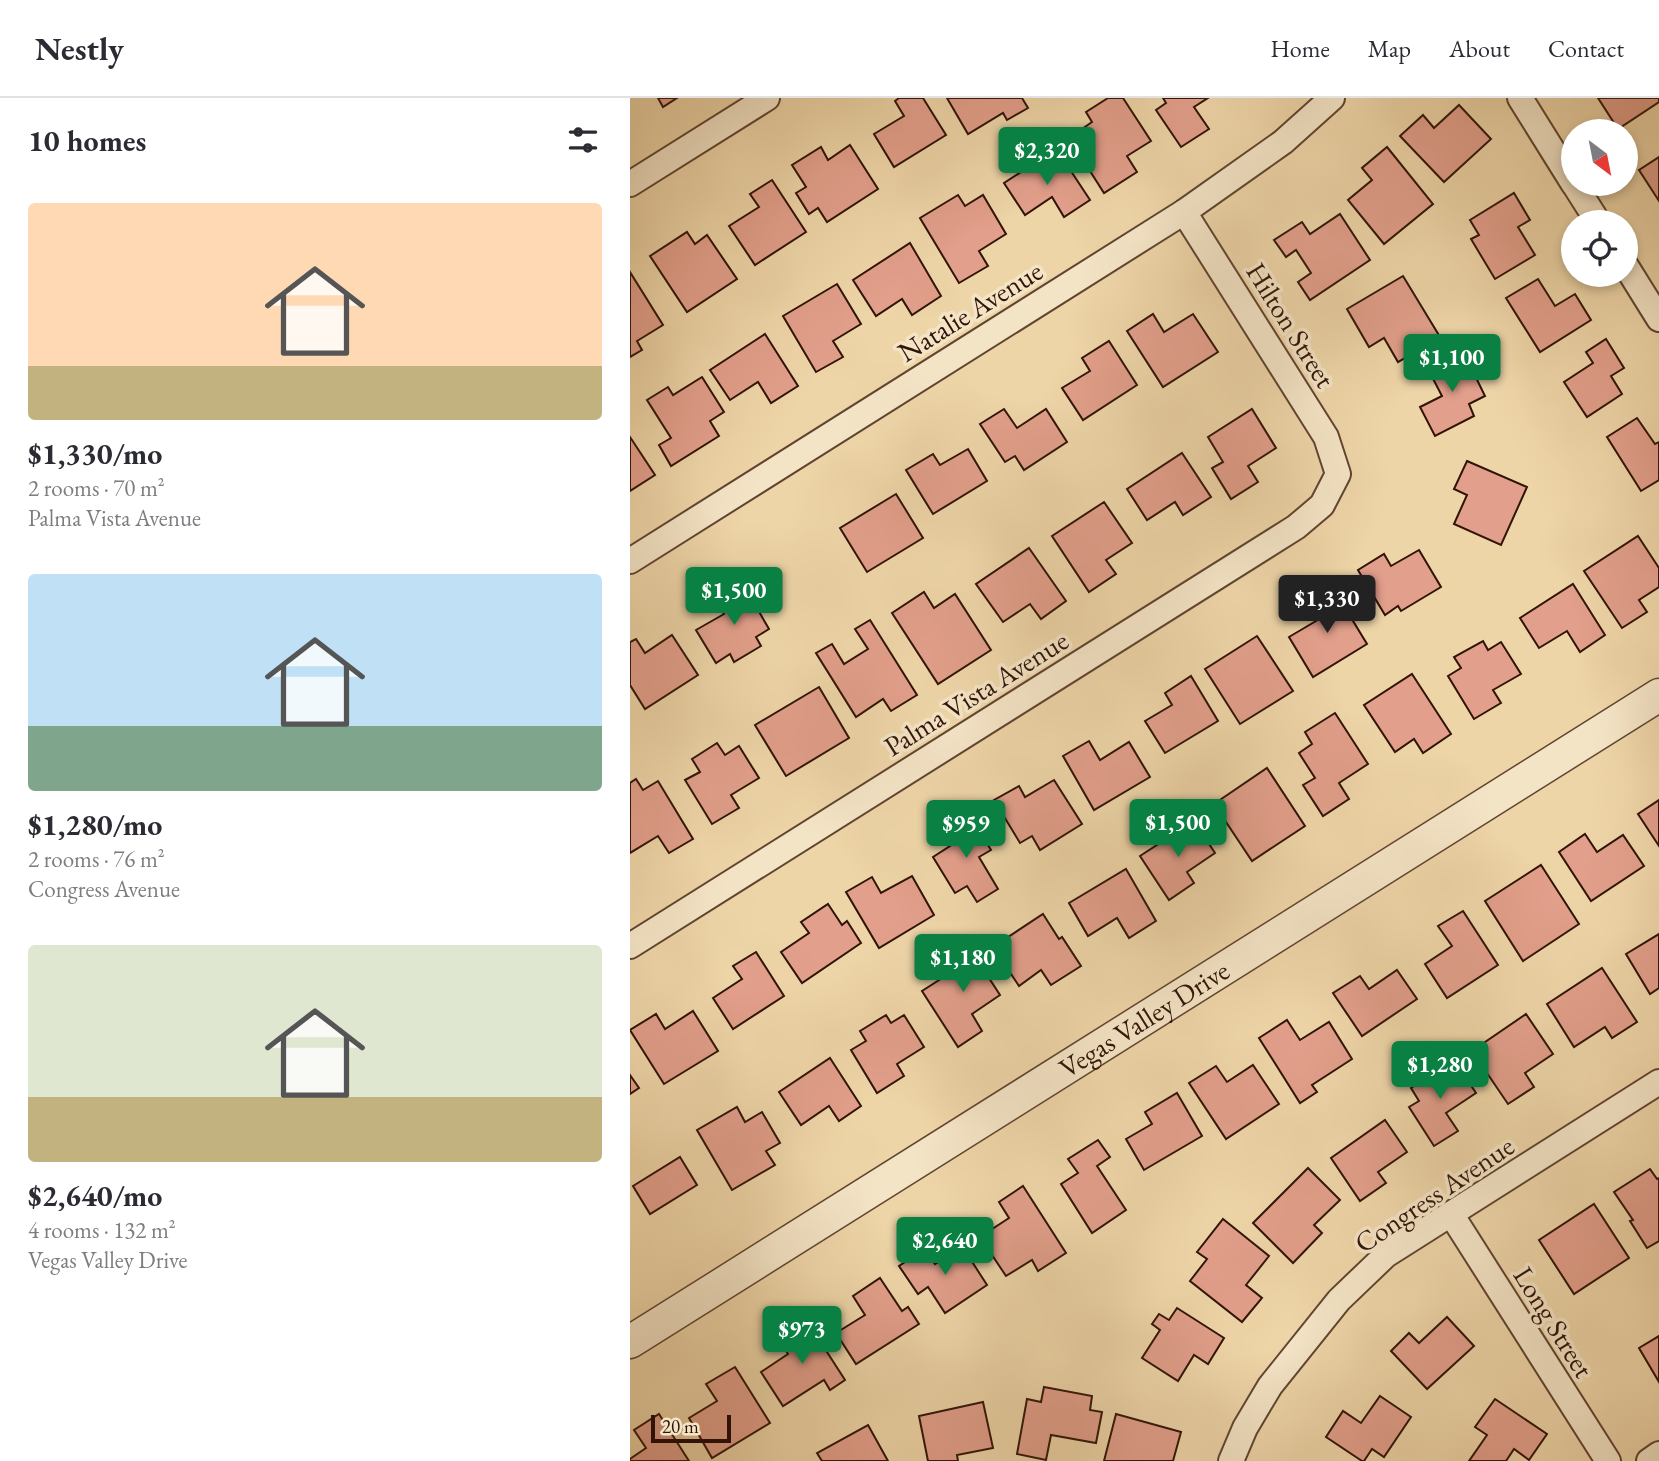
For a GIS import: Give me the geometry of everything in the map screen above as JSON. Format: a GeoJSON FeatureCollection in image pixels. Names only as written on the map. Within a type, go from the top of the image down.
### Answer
{"type":"FeatureCollection","features":[{"type":"Feature","properties":{"kind":"street"},"geometry":{"type":"LineString","coordinates":[[630,184],[767,98]]}},
{"type":"Feature","properties":{"kind":"street","name":"Natalie Avenue"},"geometry":{"type":"LineString","coordinates":[[630,561],[1184,212],[1283,142],[1332,98]]}},
{"type":"Feature","properties":{"kind":"street"},"geometry":{"type":"LineString","coordinates":[[1520,98],[1561,163]]}},
{"type":"Feature","properties":{"kind":"street","name":"Hilton Street"},"geometry":{"type":"LineString","coordinates":[[1184,212],[1326,437],[1338,474]]}},
{"type":"Feature","properties":{"kind":"street"},"geometry":{"type":"LineString","coordinates":[[1638,282],[1656,305]]}},
{"type":"Feature","properties":{"kind":"street","name":"Palma Vista Avenue"},"geometry":{"type":"LineString","coordinates":[[630,946],[1296,527],[1322,505],[1338,474]]}},
{"type":"Feature","properties":{"kind":"street","name":"Vegas Valley Drive"},"geometry":{"type":"LineString","coordinates":[[630,1342],[1659,695]]}},
{"type":"Feature","properties":{"kind":"street","name":"Congress Avenue"},"geometry":{"type":"LineString","coordinates":[[1231,1461],[1245,1428],[1270,1386],[1339,1300],[1386,1255],[1659,1082]]}},
{"type":"Feature","properties":{"kind":"street","name":"Long Street"},"geometry":{"type":"LineString","coordinates":[[1451,1214],[1608,1461]]}},
{"type":"Feature","properties":{"kind":"street"},"geometry":{"type":"LineString","coordinates":[[1649,1461],[1659,1454]]}},
{"type":"Feature","properties":{"kind":"building"},"geometry":{"type":"Polygon","coordinates":[[[658,98],[677,98],[663,107],[658,98]]]}},
{"type":"Feature","properties":{"kind":"building"},"geometry":{"type":"Polygon","coordinates":[[[899,98],[923,98],[946,135],[894,167],[874,134],[904,116],[895,101],[899,98]]]}},
{"type":"Feature","properties":{"kind":"building"},"geometry":{"type":"Polygon","coordinates":[[[947,98],[1022,98],[1028,108],[1007,120],[1003,113],[968,134],[947,98]]]}},
{"type":"Feature","properties":{"kind":"building"},"geometry":{"type":"Polygon","coordinates":[[[1108,98],[1123,98],[1151,141],[1127,156],[1137,172],[1104,193],[1069,138],[1092,122],[1086,112],[1108,98]]]}},
{"type":"Feature","properties":{"kind":"building"},"geometry":{"type":"Polygon","coordinates":[[[1163,98],[1208,98],[1194,107],[1209,129],[1181,147],[1156,110],[1166,103],[1163,98]]]}},
{"type":"Feature","properties":{"kind":"building"},"geometry":{"type":"Polygon","coordinates":[[[1598,98],[1659,98],[1659,102],[1633,119],[1612,119],[1598,98]]]}},
{"type":"Feature","properties":{"kind":"building"},"geometry":{"type":"Polygon","coordinates":[[[1459,105],[1491,139],[1444,182],[1400,136],[1423,115],[1434,128],[1459,105]]]}},
{"type":"Feature","properties":{"kind":"building"},"geometry":{"type":"Polygon","coordinates":[[[850,145],[878,189],[827,222],[818,208],[809,214],[796,193],[806,187],[792,165],[821,147],[828,160],[850,145]]]}},
{"type":"Feature","properties":{"kind":"building"},"geometry":{"type":"Polygon","coordinates":[[[1387,147],[1433,204],[1384,244],[1348,200],[1372,180],[1362,168],[1387,147]]]}},
{"type":"Feature","properties":{"kind":"building"},"geometry":{"type":"Polygon","coordinates":[[[1047,155],[1055,168],[1065,162],[1090,200],[1064,217],[1052,197],[1025,215],[1004,183],[1047,155]]]}},
{"type":"Feature","properties":{"kind":"building"},"geometry":{"type":"Polygon","coordinates":[[[1659,157],[1659,201],[1639,170],[1659,157]]]}},
{"type":"Feature","properties":{"kind":"building"},"geometry":{"type":"Polygon","coordinates":[[[772,180],[806,232],[755,265],[729,226],[759,207],[750,194],[772,180]]]}},
{"type":"Feature","properties":{"kind":"building"},"geometry":{"type":"Polygon","coordinates":[[[1514,193],[1530,220],[1518,227],[1535,255],[1495,279],[1471,239],[1479,235],[1470,220],[1514,193]]]}},
{"type":"Feature","properties":{"kind":"building"},"geometry":{"type":"Polygon","coordinates":[[[958,195],[965,206],[983,195],[1006,234],[979,251],[988,266],[959,283],[920,218],[958,195]]]}},
{"type":"Feature","properties":{"kind":"building"},"geometry":{"type":"Polygon","coordinates":[[[1340,214],[1370,260],[1310,300],[1298,282],[1311,273],[1296,250],[1286,257],[1274,240],[1302,222],[1310,234],[1340,214]]]}},
{"type":"Feature","properties":{"kind":"building"},"geometry":{"type":"Polygon","coordinates":[[[687,232],[695,244],[707,235],[737,279],[687,312],[650,256],[687,232]]]}},
{"type":"Feature","properties":{"kind":"building"},"geometry":{"type":"Polygon","coordinates":[[[910,243],[941,296],[912,315],[902,299],[876,316],[853,280],[910,243]]]}},
{"type":"Feature","properties":{"kind":"building"},"geometry":{"type":"Polygon","coordinates":[[[630,272],[663,325],[637,341],[642,350],[630,357],[630,272]]]}},
{"type":"Feature","properties":{"kind":"building"},"geometry":{"type":"Polygon","coordinates":[[[1403,276],[1440,337],[1398,362],[1384,338],[1369,347],[1347,309],[1403,276]]]}},
{"type":"Feature","properties":{"kind":"building"},"geometry":{"type":"Polygon","coordinates":[[[1538,279],[1555,306],[1575,294],[1591,320],[1540,352],[1506,298],[1538,279]]]}},
{"type":"Feature","properties":{"kind":"building"},"geometry":{"type":"Polygon","coordinates":[[[837,284],[861,324],[833,341],[843,357],[816,372],[783,316],[837,284]]]}},
{"type":"Feature","properties":{"kind":"building"},"geometry":{"type":"Polygon","coordinates":[[[1153,314],[1164,332],[1193,314],[1218,352],[1163,387],[1127,331],[1153,314]]]}},
{"type":"Feature","properties":{"kind":"building"},"geometry":{"type":"Polygon","coordinates":[[[765,334],[798,386],[771,403],[758,382],[730,400],[710,370],[765,334]]]}},
{"type":"Feature","properties":{"kind":"building"},"geometry":{"type":"Polygon","coordinates":[[[1606,339],[1624,368],[1611,376],[1622,394],[1587,417],[1564,382],[1593,363],[1586,352],[1606,339]]]}},
{"type":"Feature","properties":{"kind":"building"},"geometry":{"type":"Polygon","coordinates":[[[1109,341],[1137,385],[1083,420],[1062,388],[1090,371],[1082,358],[1109,341]]]}},
{"type":"Feature","properties":{"kind":"building"},"geometry":{"type":"Polygon","coordinates":[[[1463,351],[1485,396],[1469,404],[1474,416],[1435,436],[1420,407],[1442,396],[1428,369],[1463,351]]]}},
{"type":"Feature","properties":{"kind":"building"},"geometry":{"type":"Polygon","coordinates":[[[702,377],[724,412],[710,421],[719,436],[671,466],[659,445],[671,438],[647,400],[668,387],[673,395],[702,377]]]}},
{"type":"Feature","properties":{"kind":"building"},"geometry":{"type":"Polygon","coordinates":[[[1004,409],[1017,428],[1046,409],[1067,442],[1024,470],[1015,456],[1005,462],[980,424],[1004,409]]]}},
{"type":"Feature","properties":{"kind":"building"},"geometry":{"type":"Polygon","coordinates":[[[1252,409],[1276,448],[1248,466],[1258,482],[1231,499],[1212,468],[1223,462],[1208,437],[1252,409]]]}},
{"type":"Feature","properties":{"kind":"building"},"geometry":{"type":"Polygon","coordinates":[[[1637,418],[1655,444],[1659,442],[1659,480],[1641,491],[1607,437],[1637,418]]]}},
{"type":"Feature","properties":{"kind":"building"},"geometry":{"type":"Polygon","coordinates":[[[630,437],[655,475],[630,491],[630,437]]]}},
{"type":"Feature","properties":{"kind":"building"},"geometry":{"type":"Polygon","coordinates":[[[968,449],[987,481],[933,514],[906,470],[933,454],[940,465],[968,449]]]}},
{"type":"Feature","properties":{"kind":"building"},"geometry":{"type":"Polygon","coordinates":[[[1182,453],[1211,497],[1183,515],[1175,502],[1147,520],[1127,489],[1182,453]]]}},
{"type":"Feature","properties":{"kind":"building"},"geometry":{"type":"Polygon","coordinates":[[[1467,461],[1527,487],[1501,545],[1454,524],[1467,495],[1454,489],[1467,461]]]}},
{"type":"Feature","properties":{"kind":"building"},"geometry":{"type":"Polygon","coordinates":[[[896,494],[923,538],[867,572],[840,528],[896,494]]]}},
{"type":"Feature","properties":{"kind":"building"},"geometry":{"type":"Polygon","coordinates":[[[1104,502],[1132,543],[1106,560],[1116,574],[1089,592],[1052,536],[1104,502]]]}},
{"type":"Feature","properties":{"kind":"building"},"geometry":{"type":"Polygon","coordinates":[[[1638,536],[1659,568],[1659,587],[1639,600],[1647,612],[1622,628],[1584,571],[1638,536]]]}},
{"type":"Feature","properties":{"kind":"building"},"geometry":{"type":"Polygon","coordinates":[[[1029,548],[1066,601],[1041,619],[1030,604],[1003,622],[976,584],[1029,548]]]}},
{"type":"Feature","properties":{"kind":"building"},"geometry":{"type":"Polygon","coordinates":[[[1419,550],[1441,587],[1401,611],[1398,606],[1385,615],[1358,570],[1384,554],[1391,566],[1419,550]]]}},
{"type":"Feature","properties":{"kind":"building"},"geometry":{"type":"Polygon","coordinates":[[[743,584],[769,629],[756,637],[761,646],[734,662],[730,654],[716,663],[696,630],[724,614],[716,601],[743,584]]]}},
{"type":"Feature","properties":{"kind":"building"},"geometry":{"type":"Polygon","coordinates":[[[1573,584],[1605,635],[1580,652],[1567,631],[1539,648],[1520,618],[1573,584]]]}},
{"type":"Feature","properties":{"kind":"building"},"geometry":{"type":"Polygon","coordinates":[[[1333,588],[1367,644],[1313,677],[1289,637],[1316,621],[1307,604],[1333,588]]]}},
{"type":"Feature","properties":{"kind":"building"},"geometry":{"type":"Polygon","coordinates":[[[924,592],[934,608],[955,594],[991,650],[938,684],[892,613],[924,592]]]}},
{"type":"Feature","properties":{"kind":"building"},"geometry":{"type":"Polygon","coordinates":[[[870,620],[917,695],[891,711],[883,699],[856,717],[816,653],[832,644],[844,664],[868,649],[855,629],[870,620]]]}},
{"type":"Feature","properties":{"kind":"building"},"geometry":{"type":"Polygon","coordinates":[[[672,635],[698,675],[645,709],[630,685],[630,642],[636,639],[645,653],[672,635]]]}},
{"type":"Feature","properties":{"kind":"building"},"geometry":{"type":"Polygon","coordinates":[[[1257,636],[1293,691],[1240,724],[1205,669],[1257,636]]]}},
{"type":"Feature","properties":{"kind":"building"},"geometry":{"type":"Polygon","coordinates":[[[1483,641],[1488,650],[1501,642],[1521,674],[1493,690],[1501,703],[1474,719],[1448,676],[1461,668],[1454,657],[1483,641]]]}},
{"type":"Feature","properties":{"kind":"building"},"geometry":{"type":"Polygon","coordinates":[[[1412,674],[1451,734],[1423,753],[1414,739],[1395,752],[1364,705],[1412,674]]]}},
{"type":"Feature","properties":{"kind":"building"},"geometry":{"type":"Polygon","coordinates":[[[1191,676],[1218,721],[1165,753],[1145,721],[1172,705],[1165,693],[1191,676]]]}},
{"type":"Feature","properties":{"kind":"building"},"geometry":{"type":"Polygon","coordinates":[[[819,687],[849,738],[786,776],[755,725],[819,687]]]}},
{"type":"Feature","properties":{"kind":"building"},"geometry":{"type":"Polygon","coordinates":[[[1335,713],[1368,764],[1339,783],[1349,799],[1323,816],[1303,785],[1315,778],[1299,753],[1312,744],[1305,732],[1335,713]]]}},
{"type":"Feature","properties":{"kind":"building"},"geometry":{"type":"Polygon","coordinates":[[[1089,741],[1100,760],[1129,742],[1150,777],[1094,810],[1063,756],[1089,741]]]}},
{"type":"Feature","properties":{"kind":"building"},"geometry":{"type":"Polygon","coordinates":[[[717,743],[725,755],[739,746],[759,778],[731,795],[739,808],[712,824],[685,780],[700,772],[692,759],[717,743]]]}},
{"type":"Feature","properties":{"kind":"building"},"geometry":{"type":"Polygon","coordinates":[[[1267,768],[1305,826],[1252,861],[1214,804],[1267,768]]]}},
{"type":"Feature","properties":{"kind":"building"},"geometry":{"type":"Polygon","coordinates":[[[636,779],[643,790],[658,781],[693,839],[669,853],[658,836],[630,853],[630,783],[636,779]]]}},
{"type":"Feature","properties":{"kind":"building"},"geometry":{"type":"Polygon","coordinates":[[[1054,780],[1082,824],[1040,850],[1032,836],[1020,843],[994,800],[1019,786],[1025,797],[1054,780]]]}},
{"type":"Feature","properties":{"kind":"building"},"geometry":{"type":"Polygon","coordinates":[[[1659,800],[1659,846],[1638,814],[1659,800]]]}},
{"type":"Feature","properties":{"kind":"building"},"geometry":{"type":"Polygon","coordinates":[[[970,816],[991,850],[979,857],[998,889],[977,902],[967,886],[955,893],[933,857],[950,846],[942,834],[970,816]]]}},
{"type":"Feature","properties":{"kind":"building"},"geometry":{"type":"Polygon","coordinates":[[[1194,821],[1215,853],[1187,872],[1194,883],[1169,900],[1140,856],[1194,821]]]}},
{"type":"Feature","properties":{"kind":"building"},"geometry":{"type":"Polygon","coordinates":[[[1585,834],[1597,852],[1623,835],[1644,866],[1591,901],[1559,852],[1585,834]]]}},
{"type":"Feature","properties":{"kind":"building"},"geometry":{"type":"Polygon","coordinates":[[[1541,865],[1579,924],[1523,961],[1485,901],[1541,865]]]}},
{"type":"Feature","properties":{"kind":"building"},"geometry":{"type":"Polygon","coordinates":[[[1126,869],[1156,921],[1129,938],[1117,918],[1088,936],[1069,903],[1126,869]]]}},
{"type":"Feature","properties":{"kind":"building"},"geometry":{"type":"Polygon","coordinates":[[[912,876],[934,915],[879,948],[846,892],[872,877],[881,893],[912,876]]]}},
{"type":"Feature","properties":{"kind":"building"},"geometry":{"type":"Polygon","coordinates":[[[828,904],[842,925],[847,921],[861,943],[802,983],[781,952],[809,933],[801,922],[828,904]]]}},
{"type":"Feature","properties":{"kind":"building"},"geometry":{"type":"Polygon","coordinates":[[[1463,911],[1498,965],[1447,998],[1425,964],[1452,946],[1438,926],[1463,911]]]}},
{"type":"Feature","properties":{"kind":"building"},"geometry":{"type":"Polygon","coordinates":[[[1043,914],[1081,966],[1051,985],[1041,970],[1019,986],[993,947],[1043,914]]]}},
{"type":"Feature","properties":{"kind":"building"},"geometry":{"type":"Polygon","coordinates":[[[1659,934],[1659,988],[1650,994],[1626,954],[1659,934]]]}},
{"type":"Feature","properties":{"kind":"building"},"geometry":{"type":"Polygon","coordinates":[[[973,939],[996,974],[989,978],[1000,995],[972,1014],[982,1031],[958,1047],[922,991],[964,964],[955,950],[973,939]]]}},
{"type":"Feature","properties":{"kind":"building"},"geometry":{"type":"Polygon","coordinates":[[[756,952],[784,996],[733,1029],[713,998],[742,979],[733,966],[756,952]]]}},
{"type":"Feature","properties":{"kind":"building"},"geometry":{"type":"Polygon","coordinates":[[[1602,968],[1637,1022],[1612,1038],[1605,1027],[1574,1047],[1547,1004],[1602,968]]]}},
{"type":"Feature","properties":{"kind":"building"},"geometry":{"type":"Polygon","coordinates":[[[1397,970],[1417,999],[1362,1036],[1333,993],[1360,976],[1369,989],[1397,970]]]}},
{"type":"Feature","properties":{"kind":"building"},"geometry":{"type":"Polygon","coordinates":[[[693,1011],[718,1051],[664,1084],[630,1030],[656,1014],[665,1029],[693,1011]]]}},
{"type":"Feature","properties":{"kind":"building"},"geometry":{"type":"Polygon","coordinates":[[[1526,1014],[1553,1054],[1525,1073],[1534,1087],[1508,1104],[1472,1051],[1526,1014]]]}},
{"type":"Feature","properties":{"kind":"building"},"geometry":{"type":"Polygon","coordinates":[[[886,1015],[891,1023],[904,1015],[924,1047],[897,1064],[904,1076],[877,1093],[851,1050],[866,1041],[860,1031],[886,1015]]]}},
{"type":"Feature","properties":{"kind":"building"},"geometry":{"type":"Polygon","coordinates":[[[1287,1020],[1300,1040],[1329,1022],[1352,1059],[1312,1085],[1317,1092],[1300,1103],[1259,1038],[1287,1020]]]}},
{"type":"Feature","properties":{"kind":"building"},"geometry":{"type":"Polygon","coordinates":[[[830,1058],[861,1106],[839,1121],[829,1106],[801,1125],[779,1092],[830,1058]]]}},
{"type":"Feature","properties":{"kind":"building"},"geometry":{"type":"Polygon","coordinates":[[[1454,1060],[1476,1093],[1446,1113],[1458,1131],[1434,1146],[1409,1107],[1419,1101],[1411,1088],[1454,1060]]]}},
{"type":"Feature","properties":{"kind":"building"},"geometry":{"type":"Polygon","coordinates":[[[1253,1065],[1279,1104],[1226,1139],[1189,1083],[1216,1066],[1227,1082],[1253,1065]]]}},
{"type":"Feature","properties":{"kind":"building"},"geometry":{"type":"Polygon","coordinates":[[[630,1075],[639,1088],[630,1094],[630,1075]]]}},
{"type":"Feature","properties":{"kind":"building"},"geometry":{"type":"Polygon","coordinates":[[[1177,1093],[1202,1136],[1144,1170],[1126,1139],[1152,1124],[1145,1112],[1177,1093]]]}},
{"type":"Feature","properties":{"kind":"building"},"geometry":{"type":"Polygon","coordinates":[[[737,1107],[745,1122],[762,1112],[780,1143],[766,1151],[775,1165],[732,1190],[697,1130],[737,1107]]]}},
{"type":"Feature","properties":{"kind":"building"},"geometry":{"type":"Polygon","coordinates":[[[1385,1120],[1407,1152],[1378,1172],[1386,1183],[1360,1201],[1331,1158],[1385,1120]]]}},
{"type":"Feature","properties":{"kind":"building"},"geometry":{"type":"Polygon","coordinates":[[[1098,1140],[1110,1157],[1097,1166],[1126,1210],[1092,1233],[1061,1184],[1078,1173],[1068,1159],[1098,1140]]]}},
{"type":"Feature","properties":{"kind":"building"},"geometry":{"type":"Polygon","coordinates":[[[680,1157],[697,1185],[650,1214],[633,1186],[680,1157]]]}},
{"type":"Feature","properties":{"kind":"building"},"geometry":{"type":"Polygon","coordinates":[[[1308,1168],[1340,1200],[1314,1225],[1322,1233],[1293,1263],[1253,1223],[1308,1168]]]}},
{"type":"Feature","properties":{"kind":"building"},"geometry":{"type":"Polygon","coordinates":[[[1650,1169],[1657,1179],[1659,1178],[1659,1241],[1647,1248],[1630,1221],[1633,1220],[1614,1192],[1650,1169]]]}},
{"type":"Feature","properties":{"kind":"building"},"geometry":{"type":"Polygon","coordinates":[[[1023,1186],[1066,1253],[1038,1271],[1032,1260],[1006,1276],[980,1237],[1009,1218],[999,1202],[1023,1186]]]}},
{"type":"Feature","properties":{"kind":"building"},"geometry":{"type":"Polygon","coordinates":[[[1594,1204],[1629,1258],[1574,1294],[1539,1240],[1594,1204]]]}},
{"type":"Feature","properties":{"kind":"building"},"geometry":{"type":"Polygon","coordinates":[[[1223,1219],[1269,1256],[1246,1285],[1262,1298],[1242,1322],[1190,1281],[1207,1259],[1197,1252],[1223,1219]]]}},
{"type":"Feature","properties":{"kind":"building"},"geometry":{"type":"Polygon","coordinates":[[[962,1246],[987,1285],[945,1313],[928,1287],[918,1294],[899,1266],[925,1249],[935,1264],[962,1246]]]}},
{"type":"Feature","properties":{"kind":"building"},"geometry":{"type":"Polygon","coordinates":[[[880,1278],[902,1311],[908,1307],[919,1324],[856,1364],[836,1333],[865,1315],[853,1296],[880,1278]]]}},
{"type":"Feature","properties":{"kind":"building"},"geometry":{"type":"Polygon","coordinates":[[[1177,1308],[1224,1338],[1208,1364],[1194,1355],[1178,1381],[1142,1358],[1160,1330],[1152,1324],[1159,1314],[1169,1320],[1177,1308]]]}},
{"type":"Feature","properties":{"kind":"building"},"geometry":{"type":"Polygon","coordinates":[[[1447,1317],[1474,1346],[1427,1389],[1391,1351],[1409,1333],[1419,1343],[1447,1317]]]}},
{"type":"Feature","properties":{"kind":"building"},"geometry":{"type":"Polygon","coordinates":[[[807,1321],[845,1380],[830,1390],[824,1380],[783,1406],[761,1372],[788,1354],[779,1339],[807,1321]]]}},
{"type":"Feature","properties":{"kind":"building"},"geometry":{"type":"Polygon","coordinates":[[[1659,1336],[1659,1382],[1639,1348],[1659,1336]]]}},
{"type":"Feature","properties":{"kind":"building"},"geometry":{"type":"Polygon","coordinates":[[[735,1367],[770,1423],[712,1458],[689,1418],[717,1401],[706,1384],[735,1367]]]}},
{"type":"Feature","properties":{"kind":"building"},"geometry":{"type":"Polygon","coordinates":[[[1044,1387],[1092,1396],[1090,1410],[1102,1412],[1096,1443],[1051,1435],[1046,1460],[1017,1454],[1027,1399],[1041,1402],[1044,1387]]]}},
{"type":"Feature","properties":{"kind":"building"},"geometry":{"type":"Polygon","coordinates":[[[1380,1396],[1411,1417],[1384,1457],[1372,1449],[1362,1461],[1326,1437],[1343,1411],[1361,1423],[1380,1396]]]}},
{"type":"Feature","properties":{"kind":"building"},"geometry":{"type":"Polygon","coordinates":[[[1495,1399],[1547,1434],[1529,1460],[1514,1449],[1506,1461],[1469,1461],[1487,1435],[1475,1427],[1495,1399]]]}},
{"type":"Feature","properties":{"kind":"building"},"geometry":{"type":"Polygon","coordinates":[[[983,1402],[993,1448],[957,1455],[958,1461],[928,1461],[919,1416],[983,1402]]]}},
{"type":"Feature","properties":{"kind":"building"},"geometry":{"type":"Polygon","coordinates":[[[659,1414],[689,1461],[630,1461],[646,1448],[634,1430],[659,1414]]]}},
{"type":"Feature","properties":{"kind":"building"},"geometry":{"type":"Polygon","coordinates":[[[1116,1414],[1181,1432],[1173,1461],[1104,1461],[1116,1414]]]}},
{"type":"Feature","properties":{"kind":"building"},"geometry":{"type":"Polygon","coordinates":[[[868,1425],[888,1461],[822,1461],[817,1453],[868,1425]]]}}]}
